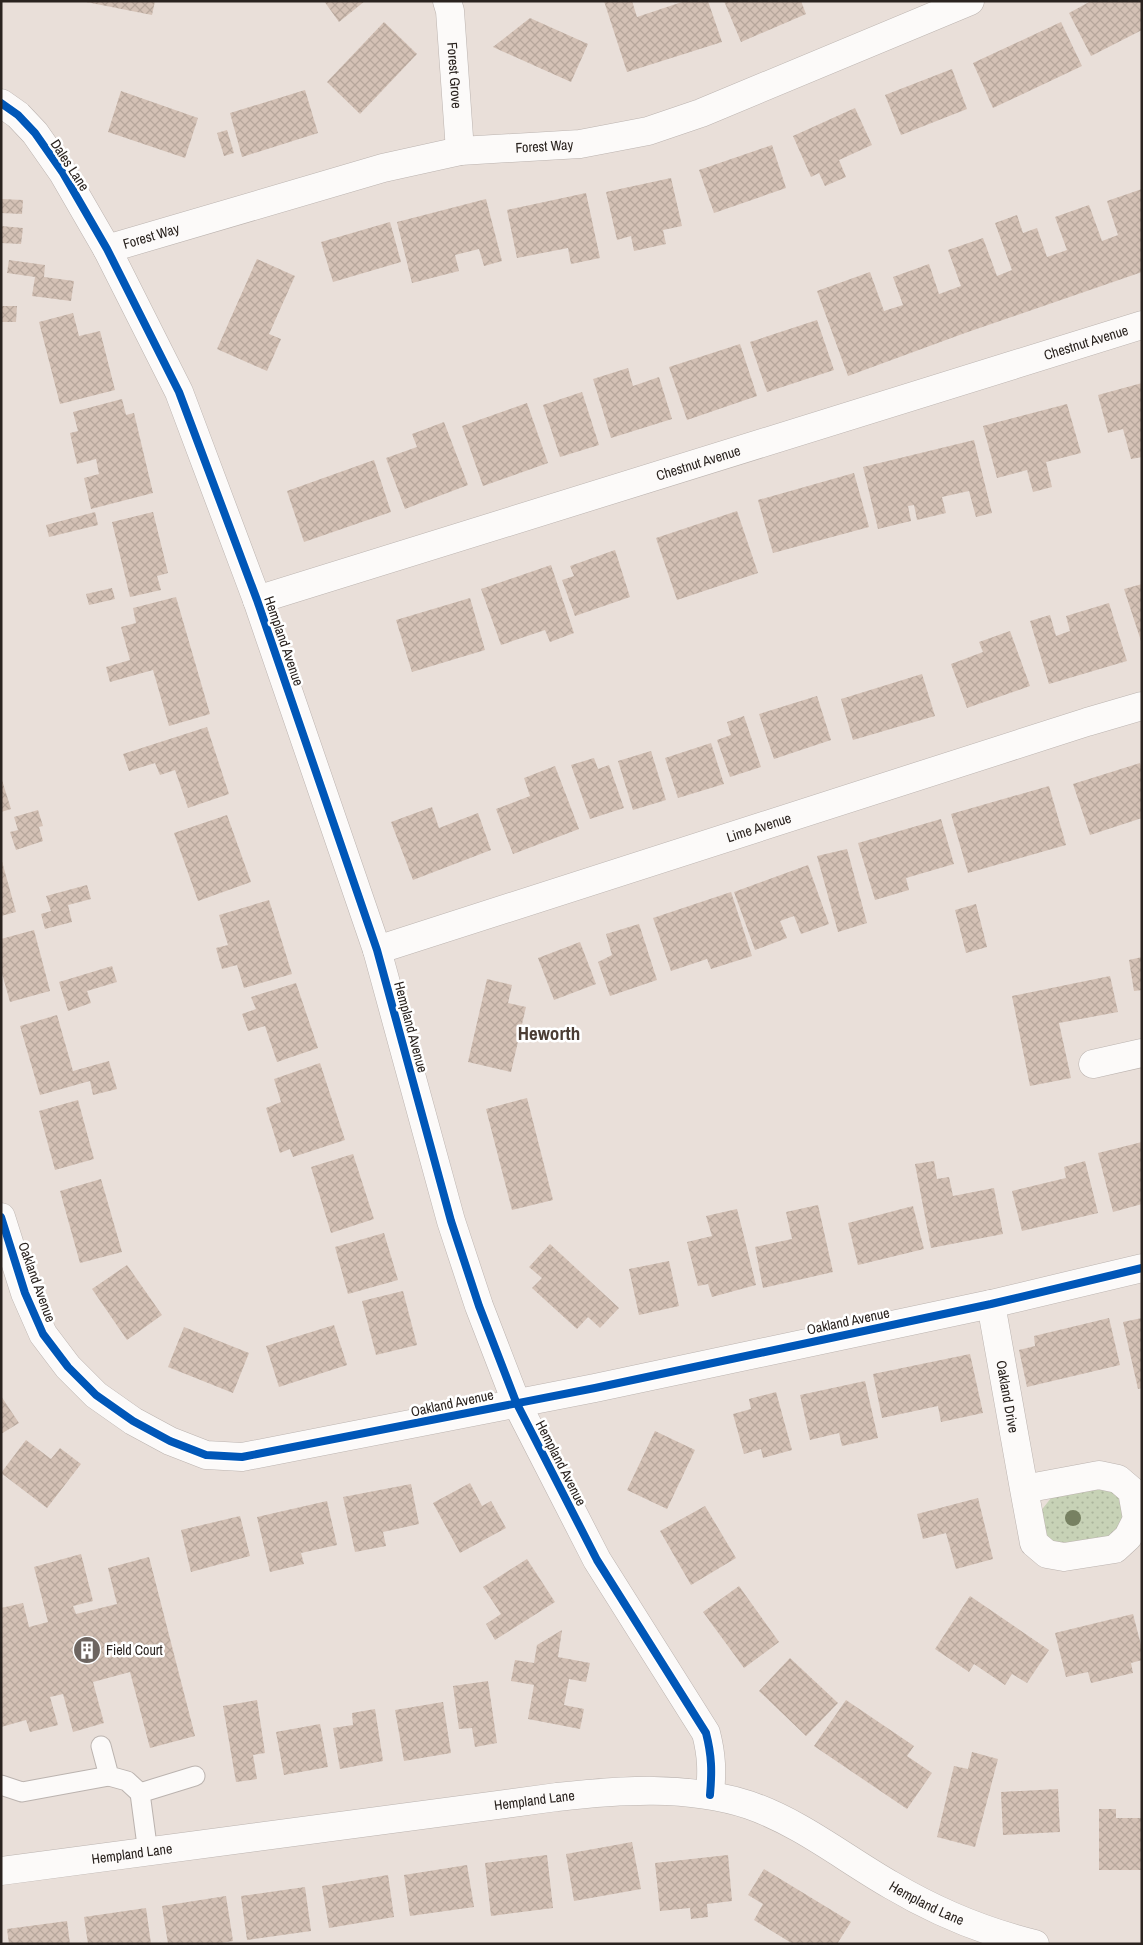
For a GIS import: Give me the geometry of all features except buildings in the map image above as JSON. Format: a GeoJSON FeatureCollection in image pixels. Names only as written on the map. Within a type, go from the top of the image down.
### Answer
{"type":"FeatureCollection","features":[{"type":"Feature","properties":{"kind":"street","name":"Forest Grove"},"geometry":{"type":"LineString","coordinates":[[447,1],[450,11],[460,151]]}},
{"type":"Feature","properties":{"kind":"street","name":"Forest Way"},"geometry":{"type":"LineString","coordinates":[[107,249],[384,168],[460,151],[580,144],[648,131],[701,113],[970,1]]}},
{"type":"Feature","properties":{"kind":"street","name":"Dales Lane"},"geometry":{"type":"LineString","coordinates":[[1,103],[18,115],[35,133],[63,174],[107,249]]}},
{"type":"Feature","properties":{"kind":"street","name":"Hempland Avenue"},"geometry":{"type":"LineString","coordinates":[[107,249],[179,392],[257,600],[377,950],[451,1221],[479,1306],[516,1402],[597,1560],[706,1733],[711,1751],[713,1770],[710,1795]]}},
{"type":"Feature","properties":{"kind":"street","name":"Chestnut Avenue"},"geometry":{"type":"LineString","coordinates":[[257,600],[1142,325]]}},
{"type":"Feature","properties":{"kind":"street","name":"Lime Avenue"},"geometry":{"type":"LineString","coordinates":[[377,950],[1142,706]]}},
{"type":"Feature","properties":{"kind":"street"},"geometry":{"type":"LineString","coordinates":[[1092,1064],[1142,1053]]}},
{"type":"Feature","properties":{"kind":"street","name":"Oakland Avenue"},"geometry":{"type":"LineString","coordinates":[[1,1218],[25,1293],[43,1334],[68,1367],[96,1395],[133,1421],[170,1441],[206,1454],[242,1457],[516,1402],[537,1400],[991,1304],[1142,1268]]}},
{"type":"Feature","properties":{"kind":"street","name":"Oakland Drive"},"geometry":{"type":"LineString","coordinates":[[991,1304],[1024,1489]]}},
{"type":"Feature","properties":{"kind":"street","name":"Hempland Lane"},"geometry":{"type":"LineString","coordinates":[[1,1872],[604,1792],[646,1790],[710,1795],[749,1805],[780,1818],[930,1907],[1035,1944]]}},
{"type":"Feature","properties":{"kind":"lane"},"geometry":{"type":"LineString","coordinates":[[101,1746],[109,1776]]}},
{"type":"Feature","properties":{"kind":"lane"},"geometry":{"type":"LineString","coordinates":[[1,1785],[22,1792],[109,1776],[128,1781],[140,1793],[148,1853]]}},
{"type":"Feature","properties":{"kind":"lane"},"geometry":{"type":"LineString","coordinates":[[140,1793],[194,1776]]}},
{"type":"Feature","properties":{"kind":"green space"},"geometry":{"type":"Polygon","coordinates":[[[1106,1486],[1119,1495],[1124,1522],[1113,1536],[1059,1547],[1045,1537],[1040,1512],[1051,1498],[1106,1486]]]}},
{"type":"Feature","properties":{"kind":"cycle path"},"geometry":{"type":"LineString","coordinates":[[1,103],[18,115],[35,133],[63,173],[107,249],[179,392],[257,600],[377,950],[451,1221],[479,1306],[516,1402],[597,1560],[706,1733],[711,1764],[710,1795]]}},
{"type":"Feature","properties":{"kind":"cycle path"},"geometry":{"type":"LineString","coordinates":[[1,1217],[25,1293],[43,1334],[68,1367],[96,1395],[133,1421],[170,1441],[206,1455],[242,1457],[595,1388],[991,1304],[1142,1268]]}},
{"type":"Feature","properties":{"kind":"place","name":"Field Court"},"geometry":{"type":"Point","coordinates":[87,1650]}},
{"type":"Feature","properties":{"kind":"district","name":"Heworth"},"geometry":{"type":"Point","coordinates":[549,1033]}}]}
